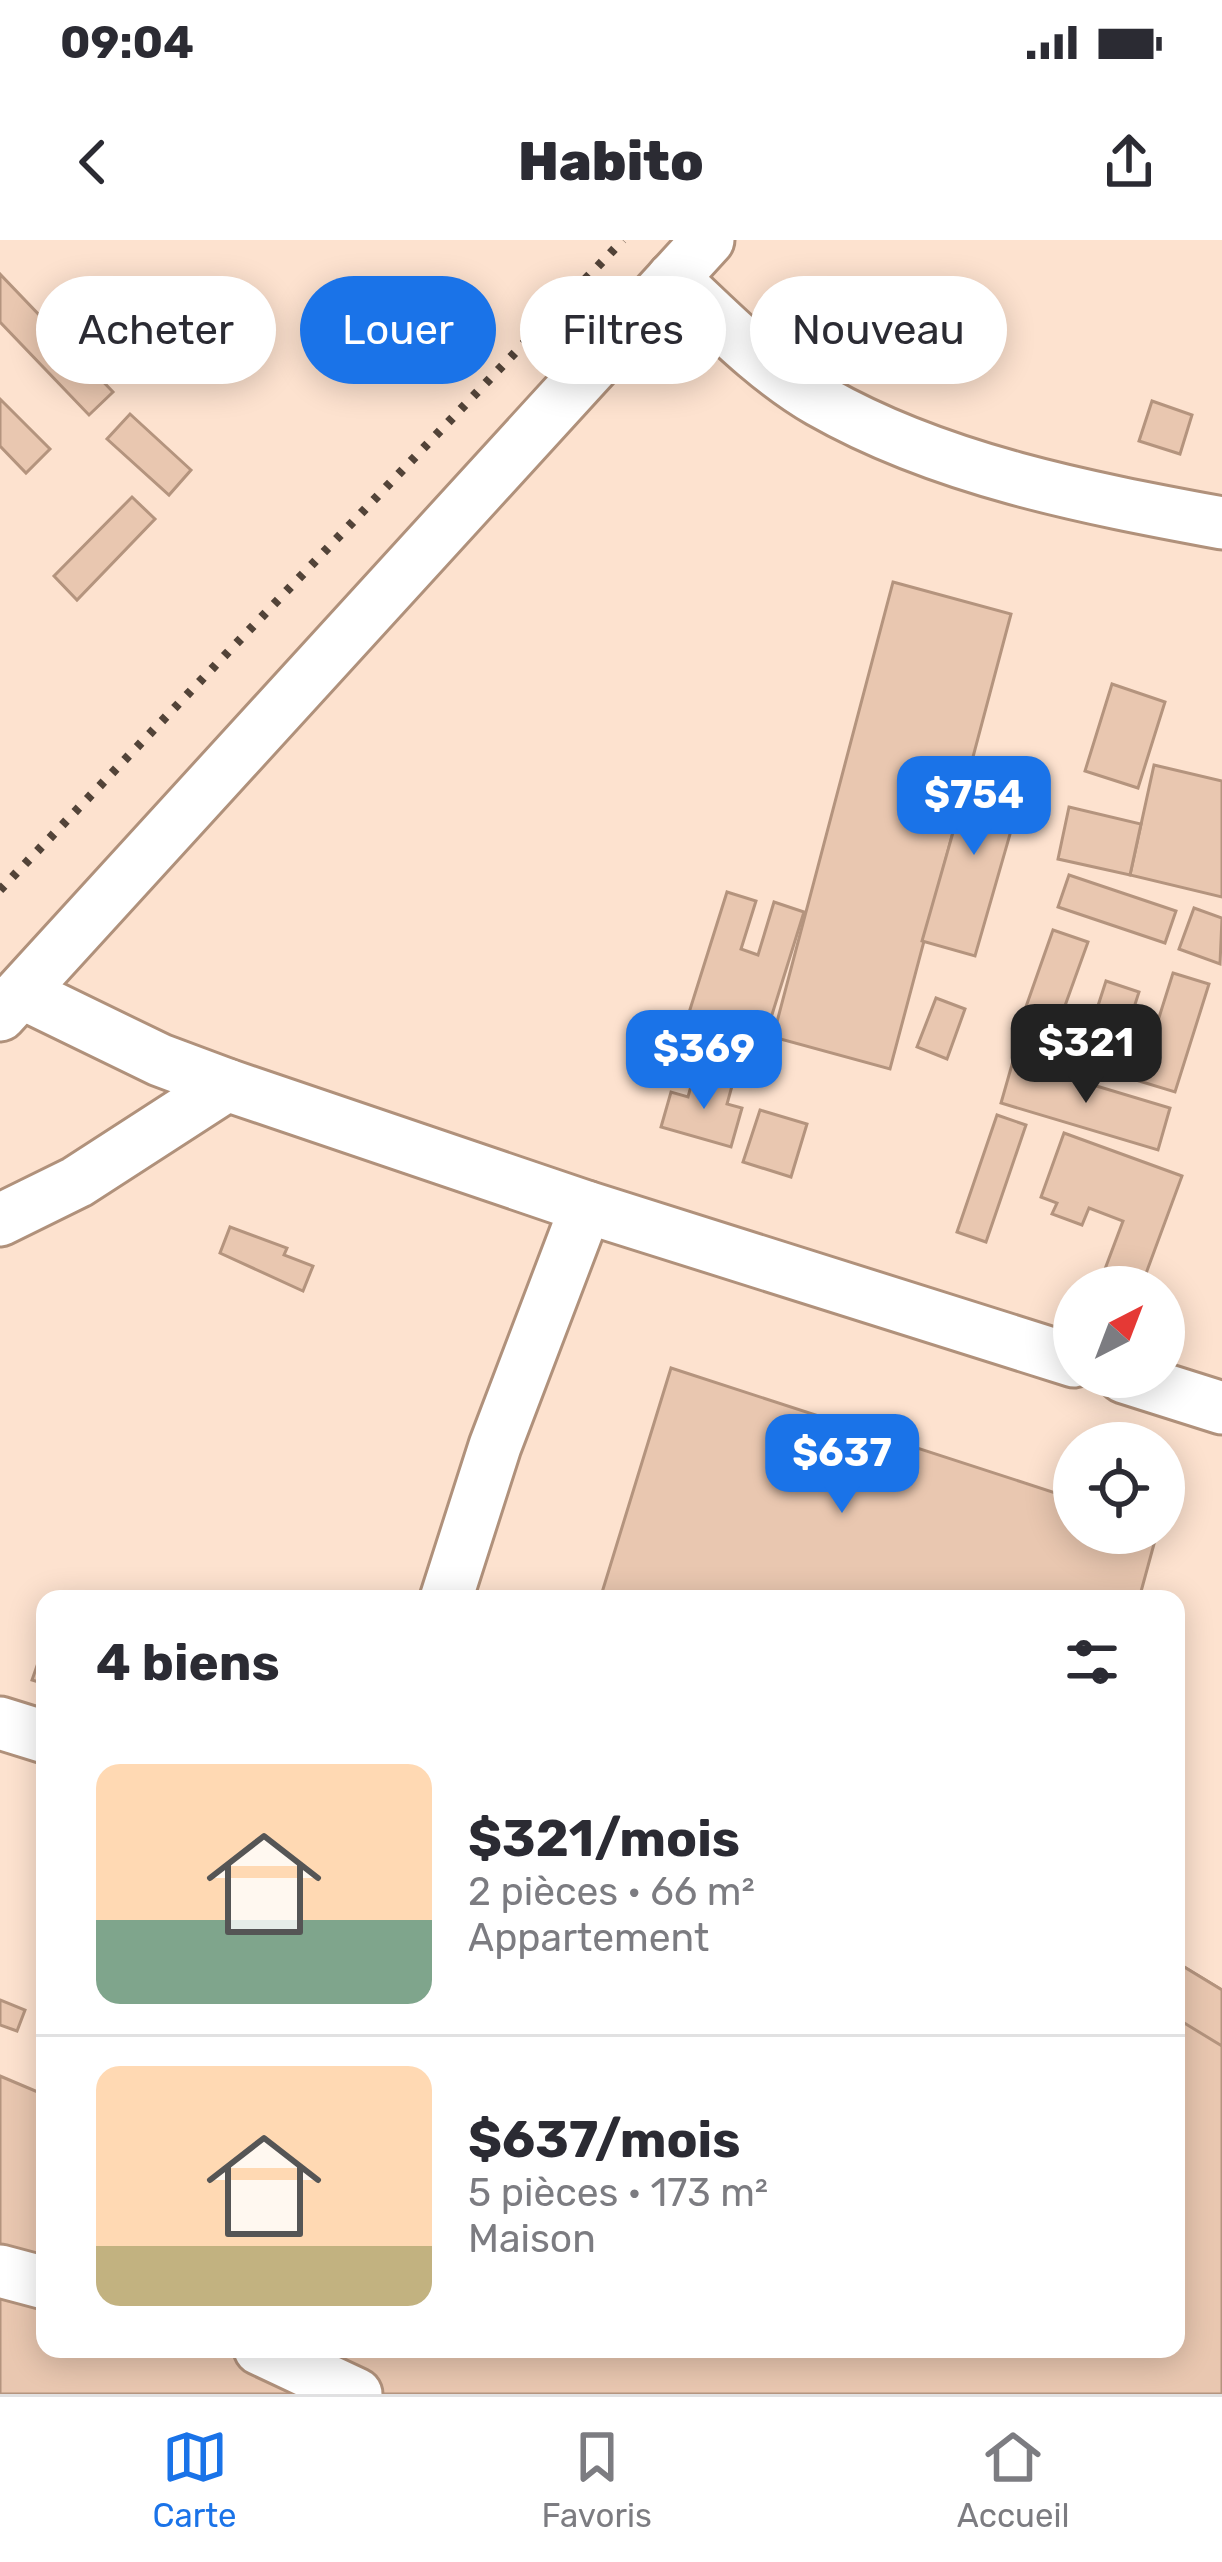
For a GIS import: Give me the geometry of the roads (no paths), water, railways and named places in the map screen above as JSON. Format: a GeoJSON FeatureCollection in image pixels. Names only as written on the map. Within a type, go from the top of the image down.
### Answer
{"type":"FeatureCollection","features":[{"type":"Feature","properties":{"kind":"street"},"geometry":{"type":"LineString","coordinates":[[675,276],[708,240]]}},
{"type":"Feature","properties":{"kind":"street"},"geometry":{"type":"LineString","coordinates":[[726,328],[819,401],[908,441],[1002,475],[1222,523]]}},
{"type":"Feature","properties":{"kind":"street"},"geometry":{"type":"LineString","coordinates":[[576,384],[11,1004],[227,1085],[586,1207],[1053,1354]]}},
{"type":"Feature","properties":{"kind":"street"},"geometry":{"type":"LineString","coordinates":[[0,1220],[77,1182],[227,1085]]}},
{"type":"Feature","properties":{"kind":"street"},"geometry":{"type":"LineString","coordinates":[[449,1590],[495,1446],[586,1207]]}},
{"type":"Feature","properties":{"kind":"street"},"geometry":{"type":"LineString","coordinates":[[1185,1396],[1222,1408]]}},
{"type":"Feature","properties":{"kind":"street"},"geometry":{"type":"LineString","coordinates":[[0,1723],[36,1734]]}},
{"type":"Feature","properties":{"kind":"street"},"geometry":{"type":"LineString","coordinates":[[0,2270],[36,2280]]}},
{"type":"Feature","properties":{"kind":"street"},"geometry":{"type":"LineString","coordinates":[[279,2358],[356,2394]]}},
{"type":"Feature","properties":{"kind":"railway"},"geometry":{"type":"LineString","coordinates":[[0,890],[623,240]]}}]}
